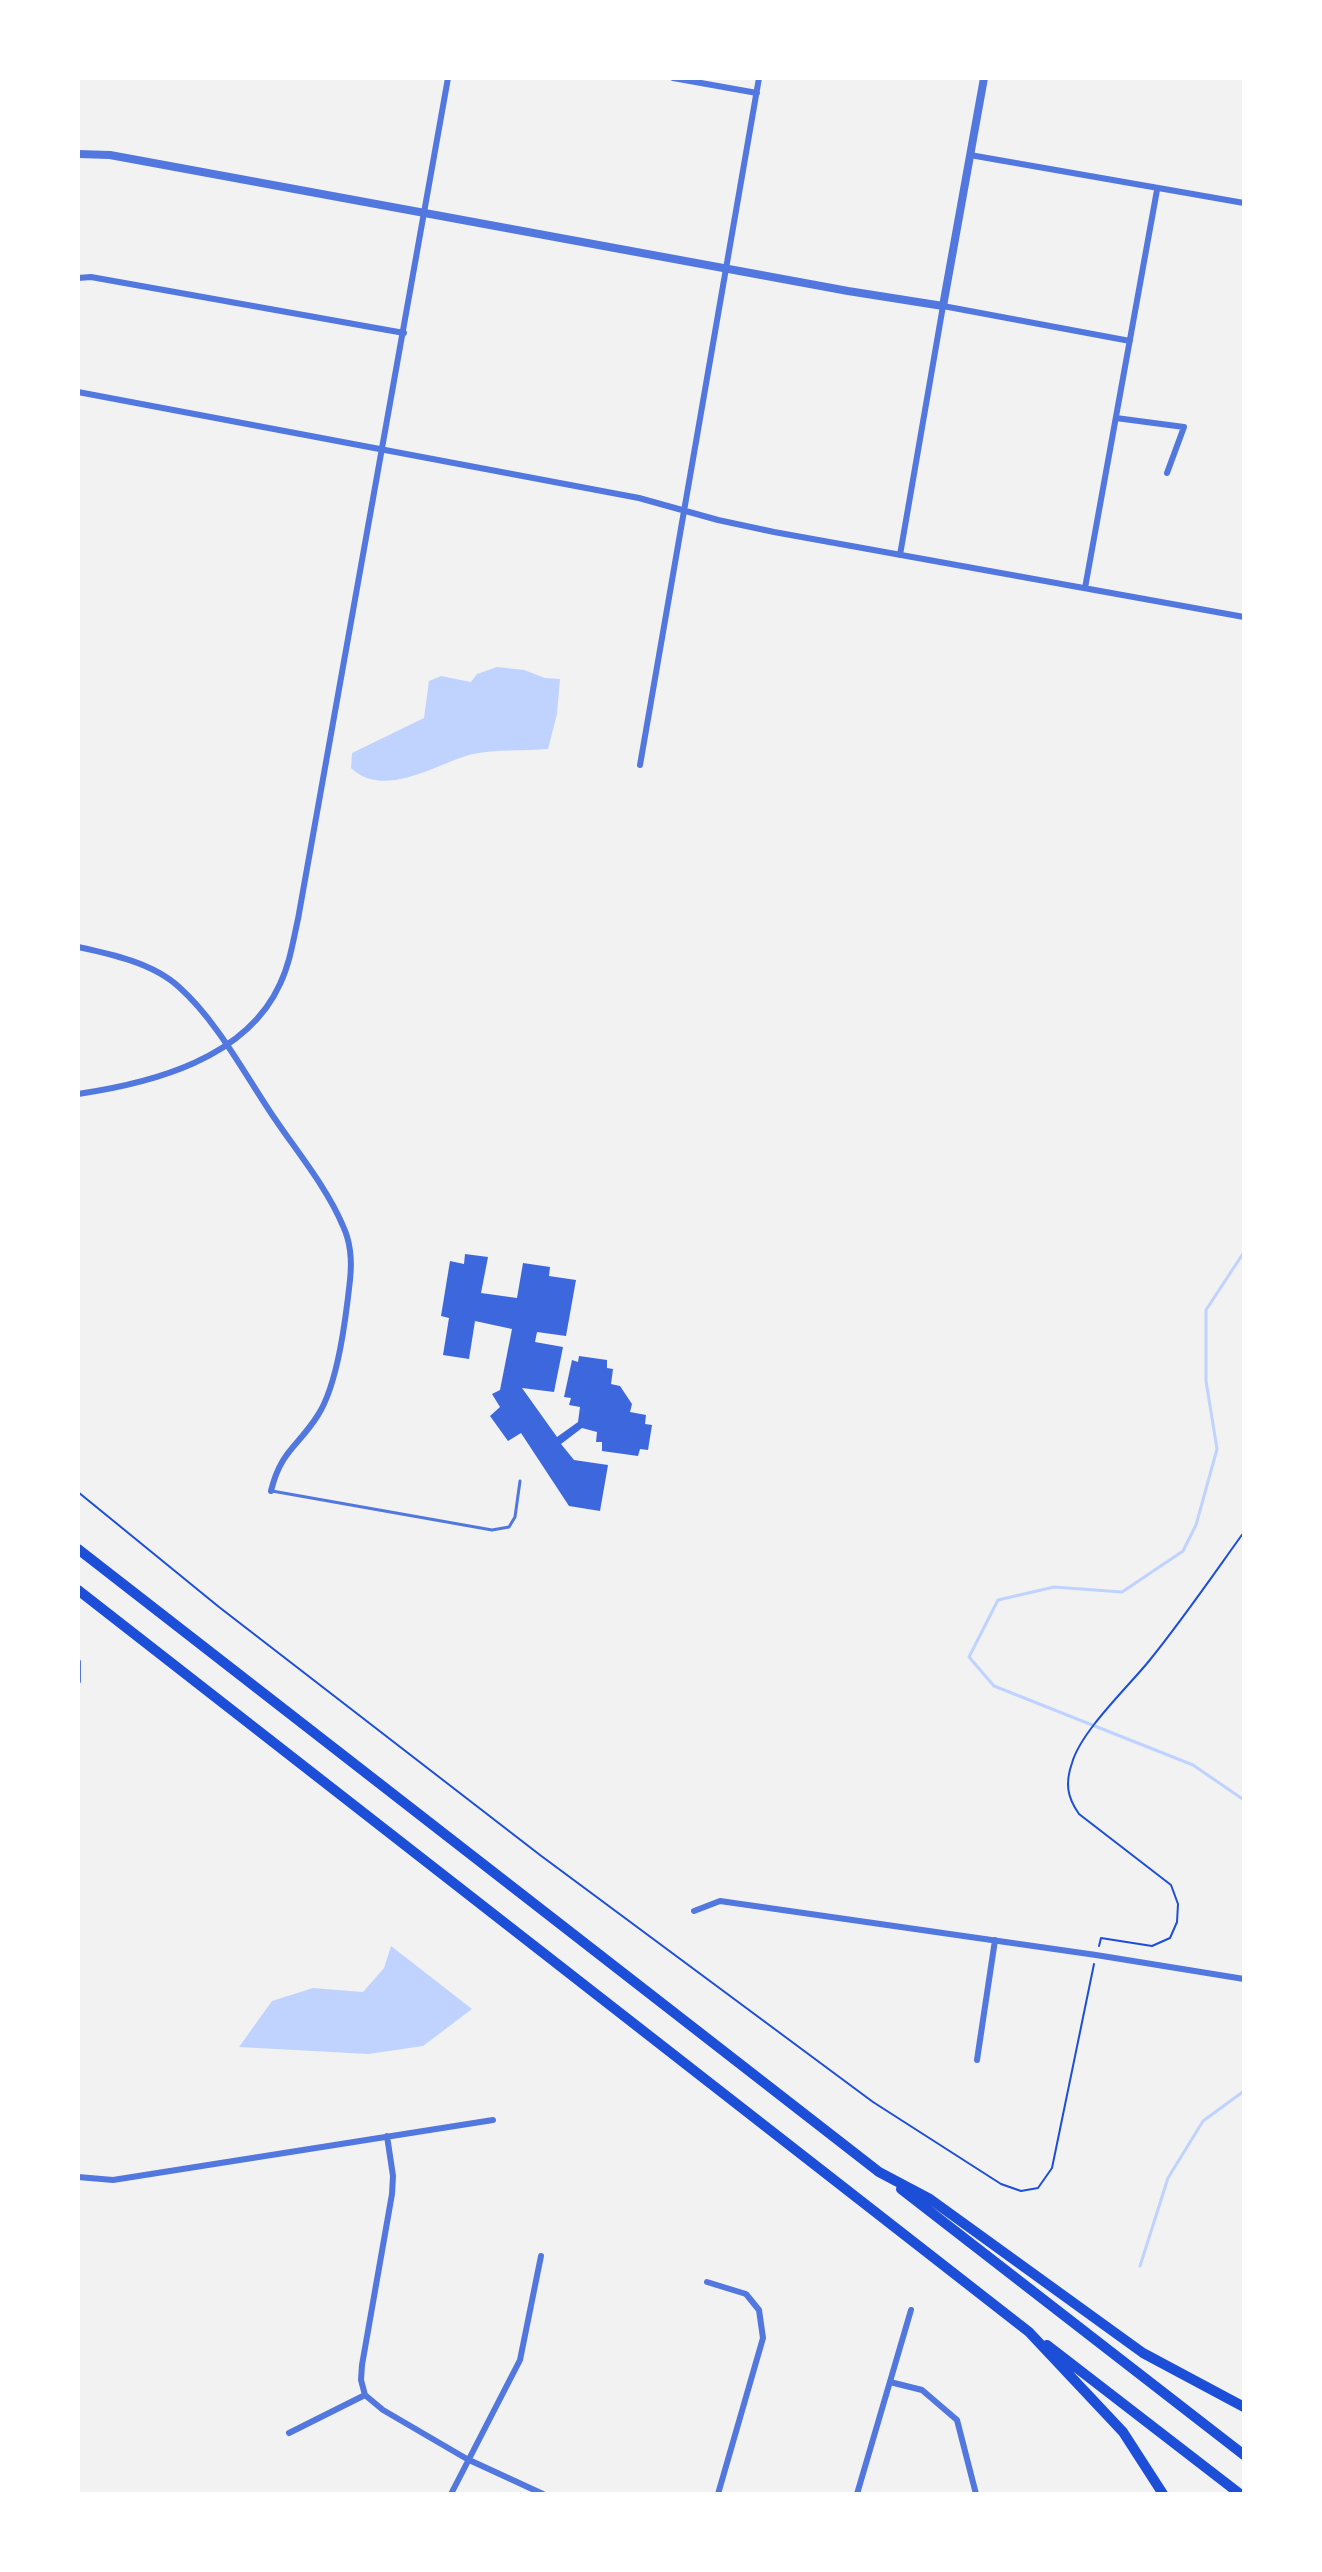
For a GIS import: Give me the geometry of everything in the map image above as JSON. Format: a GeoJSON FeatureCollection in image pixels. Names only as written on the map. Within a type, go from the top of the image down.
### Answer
{"type":"FeatureCollection","features":[{"type":"Feature","properties":{"kind":"highway"},"geometry":{"type":"LineString","coordinates":[[78,1549],[1244,2455]]}},
{"type":"Feature","properties":{"kind":"highway"},"geometry":{"type":"LineString","coordinates":[[78,1590],[1240,2494]]}},
{"type":"Feature","properties":{"kind":"highway"},"geometry":{"type":"LineString","coordinates":[[879,2172],[930,2199],[1143,2353],[1244,2407]]}},
{"type":"Feature","properties":{"kind":"highway"},"geometry":{"type":"LineString","coordinates":[[1029,2332],[1123,2432],[1163,2494]]}},
{"type":"Feature","properties":{"kind":"street"},"geometry":{"type":"LineString","coordinates":[[78,1094],[171,1071],[226,1046],[263,1012],[281,983],[289,960],[448,78]]}},
{"type":"Feature","properties":{"kind":"street"},"geometry":{"type":"LineString","coordinates":[[673,78],[757,93]]}},
{"type":"Feature","properties":{"kind":"street"},"geometry":{"type":"LineString","coordinates":[[640,765],[759,78]]}},
{"type":"Feature","properties":{"kind":"street"},"geometry":{"type":"LineString","coordinates":[[900,555],[984,78]]}},
{"type":"Feature","properties":{"kind":"street"},"geometry":{"type":"LineString","coordinates":[[78,154],[110,155],[1130,341]]}},
{"type":"Feature","properties":{"kind":"street"},"geometry":{"type":"LineString","coordinates":[[970,155],[1244,203]]}},
{"type":"Feature","properties":{"kind":"street"},"geometry":{"type":"LineString","coordinates":[[1085,588],[1157,190]]}},
{"type":"Feature","properties":{"kind":"street"},"geometry":{"type":"LineString","coordinates":[[78,278],[91,277],[404,333]]}},
{"type":"Feature","properties":{"kind":"street"},"geometry":{"type":"LineString","coordinates":[[78,392],[639,498],[774,532],[1244,617]]}},
{"type":"Feature","properties":{"kind":"street"},"geometry":{"type":"LineString","coordinates":[[1116,418],[1184,427],[1167,473]]}},
{"type":"Feature","properties":{"kind":"street"},"geometry":{"type":"LineString","coordinates":[[78,947],[144,966],[177,985],[206,1017],[337,1213],[349,1244],[351,1261],[344,1319],[326,1400],[319,1414],[283,1459],[271,1491]]}},
{"type":"Feature","properties":{"kind":"street"},"geometry":{"type":"LineString","coordinates":[[78,1681],[79,1666]]}},
{"type":"Feature","properties":{"kind":"street"},"geometry":{"type":"LineString","coordinates":[[694,1911],[720,1901],[1244,1979]]}},
{"type":"Feature","properties":{"kind":"street"},"geometry":{"type":"LineString","coordinates":[[977,2060],[995,1940]]}},
{"type":"Feature","properties":{"kind":"street"},"geometry":{"type":"LineString","coordinates":[[78,2177],[113,2180],[493,2120]]}},
{"type":"Feature","properties":{"kind":"street"},"geometry":{"type":"LineString","coordinates":[[387,2136],[393,2176],[392,2194],[362,2365],[361,2380],[365,2395],[383,2410],[467,2459],[543,2494]]}},
{"type":"Feature","properties":{"kind":"street"},"geometry":{"type":"LineString","coordinates":[[451,2494],[520,2360],[541,2256]]}},
{"type":"Feature","properties":{"kind":"street"},"geometry":{"type":"LineString","coordinates":[[707,2282],[746,2294],[759,2310],[763,2338],[718,2494]]}},
{"type":"Feature","properties":{"kind":"street"},"geometry":{"type":"LineString","coordinates":[[857,2494],[911,2310]]}},
{"type":"Feature","properties":{"kind":"street"},"geometry":{"type":"LineString","coordinates":[[890,2382],[922,2390],[957,2420],[976,2494]]}},
{"type":"Feature","properties":{"kind":"street"},"geometry":{"type":"LineString","coordinates":[[289,2433],[365,2395]]}},
{"type":"Feature","properties":{"kind":"lane"},"geometry":{"type":"LineString","coordinates":[[271,1491],[492,1530],[509,1527],[515,1517],[520,1481]]}},
{"type":"Feature","properties":{"kind":"path"},"geometry":{"type":"LineString","coordinates":[[78,1492],[219,1607],[642,1930]]}},
{"type":"Feature","properties":{"kind":"path"},"geometry":{"type":"LineString","coordinates":[[1088,1734],[1162,1645],[1244,1532]]}},
{"type":"Feature","properties":{"kind":"water"},"geometry":{"type":"Polygon","coordinates":[[[497,667],[560,679],[557,714],[548,749],[473,754],[395,780],[379,781],[351,768],[352,753],[424,718],[429,681],[441,676],[471,682],[477,674],[497,667]]]}},
{"type":"Feature","properties":{"kind":"water"},"geometry":{"type":"Polygon","coordinates":[[[391,1946],[472,2009],[423,2046],[368,2054],[239,2047],[272,2001],[313,1988],[363,1992],[384,1968],[391,1946]]]}},
{"type":"Feature","properties":{"kind":"building"},"geometry":{"type":"Polygon","coordinates":[[[465,1254],[488,1257],[481,1293],[517,1298],[523,1263],[550,1267],[549,1276],[576,1280],[566,1336],[537,1332],[535,1342],[563,1347],[554,1392],[522,1388],[557,1437],[578,1422],[580,1407],[569,1405],[571,1398],[564,1397],[572,1360],[578,1362],[579,1356],[607,1360],[607,1368],[613,1369],[611,1384],[620,1386],[632,1404],[630,1412],[646,1415],[645,1424],[652,1425],[648,1450],[640,1449],[638,1456],[602,1451],[602,1442],[596,1442],[597,1432],[582,1428],[561,1444],[574,1460],[608,1465],[600,1511],[569,1506],[521,1433],[508,1441],[490,1416],[500,1407],[492,1394],[500,1390],[512,1329],[475,1321],[469,1359],[443,1355],[449,1318],[441,1316],[450,1261],[464,1264],[465,1254]]]}},
{"type":"Feature","properties":{"kind":"waterway"},"geometry":{"type":"LineString","coordinates":[[1244,1252],[1206,1310],[1206,1381],[1217,1449],[1196,1525],[1183,1551],[1122,1592],[1054,1587],[998,1600],[969,1657],[994,1686],[1193,1765],[1244,1800]]}},
{"type":"Feature","properties":{"kind":"waterway"},"geometry":{"type":"LineString","coordinates":[[1140,2266],[1168,2178],[1203,2121],[1244,2091]]}}]}
